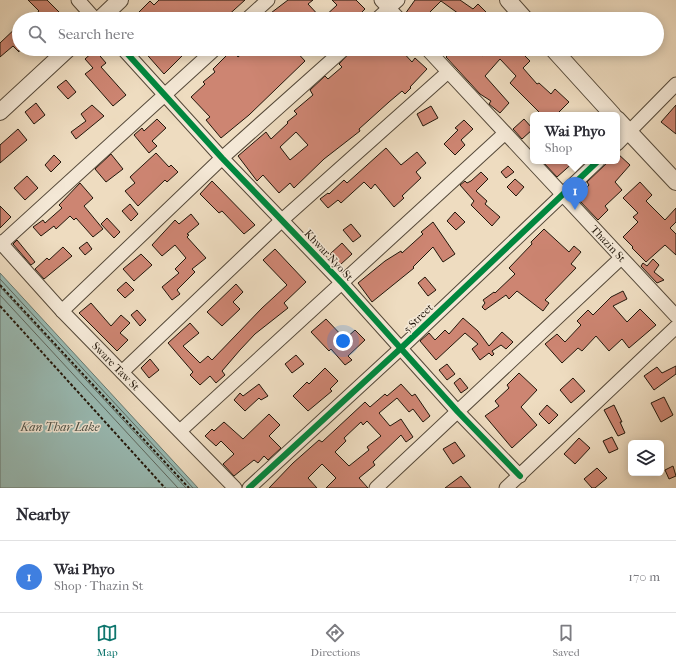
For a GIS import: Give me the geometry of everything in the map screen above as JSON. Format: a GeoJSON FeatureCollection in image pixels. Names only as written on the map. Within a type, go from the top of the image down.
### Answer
{"type":"FeatureCollection","features":[{"type":"Feature","properties":{"kind":"street"},"geometry":{"type":"LineString","coordinates":[[78,0],[89,12]]}},
{"type":"Feature","properties":{"kind":"street"},"geometry":{"type":"LineString","coordinates":[[107,12],[120,0]]}},
{"type":"Feature","properties":{"kind":"street"},"geometry":{"type":"LineString","coordinates":[[255,12],[268,0]]}},
{"type":"Feature","properties":{"kind":"street"},"geometry":{"type":"LineString","coordinates":[[508,0],[519,12]]}},
{"type":"Feature","properties":{"kind":"street"},"geometry":{"type":"LineString","coordinates":[[382,12],[389,3],[395,12]]}},
{"type":"Feature","properties":{"kind":"street"},"geometry":{"type":"LineString","coordinates":[[0,112],[60,56]]}},
{"type":"Feature","properties":{"kind":"street","name":"Khwar Nyo St"},"geometry":{"type":"LineString","coordinates":[[130,56],[222,158],[342,283],[458,412],[520,476]]}},
{"type":"Feature","properties":{"kind":"street"},"geometry":{"type":"LineString","coordinates":[[1,243],[207,56]]}},
{"type":"Feature","properties":{"kind":"street"},"geometry":{"type":"LineString","coordinates":[[62,311],[222,158],[336,56]]}},
{"type":"Feature","properties":{"kind":"street","name":"Thazin St"},"geometry":{"type":"LineString","coordinates":[[433,56],[530,162]]}},
{"type":"Feature","properties":{"kind":"street"},"geometry":{"type":"LineString","coordinates":[[559,56],[611,112]]}},
{"type":"Feature","properties":{"kind":"street"},"geometry":{"type":"LineString","coordinates":[[122,372],[282,220],[448,72]]}},
{"type":"Feature","properties":{"kind":"street"},"geometry":{"type":"LineString","coordinates":[[620,141],[676,84]]}},
{"type":"Feature","properties":{"kind":"street"},"geometry":{"type":"LineString","coordinates":[[620,122],[676,182]]}},
{"type":"Feature","properties":{"kind":"street"},"geometry":{"type":"LineString","coordinates":[[180,431],[504,134]]}},
{"type":"Feature","properties":{"kind":"street","name":"Thazin St"},"geometry":{"type":"LineString","coordinates":[[532,164],[676,316]]}},
{"type":"Feature","properties":{"kind":"street","name":"5 Street"},"geometry":{"type":"LineString","coordinates":[[249,488],[400,349],[595,164]]}},
{"type":"Feature","properties":{"kind":"street","name":"Sware Taw St"},"geometry":{"type":"LineString","coordinates":[[1,243],[62,311],[234,488]]}},
{"type":"Feature","properties":{"kind":"street"},"geometry":{"type":"LineString","coordinates":[[376,488],[622,258]]}},
{"type":"Feature","properties":{"kind":"street"},"geometry":{"type":"LineString","coordinates":[[506,488],[676,327]]}},
{"type":"Feature","properties":{"kind":"path"},"geometry":{"type":"LineString","coordinates":[[0,284],[189,488]]}},
{"type":"Feature","properties":{"kind":"path"},"geometry":{"type":"LineString","coordinates":[[0,306],[134,452],[165,488]]}},
{"type":"Feature","properties":{"kind":"water","name":"Kan Thar Lake"},"geometry":{"type":"Polygon","coordinates":[[[0,273],[198,488],[0,488],[0,273]]]}},
{"type":"Feature","properties":{"kind":"building"},"geometry":{"type":"Polygon","coordinates":[[[28,0],[47,0],[59,12],[38,12],[39,11],[28,0]]]}},
{"type":"Feature","properties":{"kind":"building"},"geometry":{"type":"Polygon","coordinates":[[[159,0],[245,0],[232,12],[139,12],[150,1],[154,5],[159,0]]]}},
{"type":"Feature","properties":{"kind":"building"},"geometry":{"type":"Polygon","coordinates":[[[288,0],[313,0],[308,4],[315,12],[272,12],[288,0]]]}},
{"type":"Feature","properties":{"kind":"building"},"geometry":{"type":"Polygon","coordinates":[[[332,0],[356,0],[365,9],[362,12],[330,12],[337,5],[332,0]]]}},
{"type":"Feature","properties":{"kind":"building"},"geometry":{"type":"Polygon","coordinates":[[[415,0],[460,0],[473,9],[478,4],[486,12],[456,12],[441,1],[430,12],[406,12],[415,0]]]}},
{"type":"Feature","properties":{"kind":"building"},"geometry":{"type":"Polygon","coordinates":[[[12,32],[12,47],[0,57],[0,43],[12,32]]]}},
{"type":"Feature","properties":{"kind":"building"},"geometry":{"type":"Polygon","coordinates":[[[88,56],[100,56],[106,63],[101,67],[126,95],[113,106],[85,74],[93,68],[85,59],[88,56]]]}},
{"type":"Feature","properties":{"kind":"building"},"geometry":{"type":"Polygon","coordinates":[[[148,56],[182,56],[164,74],[148,56]]]}},
{"type":"Feature","properties":{"kind":"building"},"geometry":{"type":"Polygon","coordinates":[[[226,56],[300,56],[305,61],[249,115],[221,138],[206,120],[210,117],[191,97],[205,84],[203,82],[215,72],[213,69],[226,56]]]}},
{"type":"Feature","properties":{"kind":"building"},"geometry":{"type":"Polygon","coordinates":[[[346,56],[406,56],[412,62],[415,58],[427,69],[405,94],[402,91],[389,102],[359,129],[360,131],[324,159],[294,188],[290,183],[279,193],[263,175],[257,181],[238,156],[266,132],[271,139],[297,114],[294,111],[313,95],[310,90],[325,76],[328,79],[342,67],[339,64],[346,56]],[[296,132],[280,147],[290,160],[308,145],[296,132]]]}},
{"type":"Feature","properties":{"kind":"building"},"geometry":{"type":"Polygon","coordinates":[[[525,56],[530,61],[523,68],[537,84],[539,83],[551,94],[555,89],[569,102],[559,112],[539,112],[510,83],[516,76],[500,59],[485,76],[509,103],[500,113],[489,104],[491,101],[480,94],[446,57],[525,56]]]}},
{"type":"Feature","properties":{"kind":"building"},"geometry":{"type":"Polygon","coordinates":[[[66,80],[76,92],[68,99],[57,87],[66,80]]]}},
{"type":"Feature","properties":{"kind":"building"},"geometry":{"type":"Polygon","coordinates":[[[36,103],[45,115],[34,124],[25,112],[36,103]]]}},
{"type":"Feature","properties":{"kind":"building"},"geometry":{"type":"Polygon","coordinates":[[[92,105],[104,116],[76,139],[71,132],[86,121],[81,114],[92,105]]]}},
{"type":"Feature","properties":{"kind":"building"},"geometry":{"type":"Polygon","coordinates":[[[676,105],[676,134],[661,122],[676,105]]]}},
{"type":"Feature","properties":{"kind":"building"},"geometry":{"type":"Polygon","coordinates":[[[431,106],[438,118],[423,126],[417,114],[431,106]]]}},
{"type":"Feature","properties":{"kind":"building"},"geometry":{"type":"Polygon","coordinates":[[[157,119],[166,128],[152,141],[157,146],[149,153],[134,135],[142,128],[144,131],[157,119]]]}},
{"type":"Feature","properties":{"kind":"building"},"geometry":{"type":"Polygon","coordinates":[[[524,119],[530,126],[530,132],[522,139],[513,129],[524,119]]]}},
{"type":"Feature","properties":{"kind":"building"},"geometry":{"type":"Polygon","coordinates":[[[464,120],[473,129],[461,140],[465,145],[455,155],[444,144],[458,130],[455,128],[464,120]]]}},
{"type":"Feature","properties":{"kind":"building"},"geometry":{"type":"Polygon","coordinates":[[[18,129],[27,140],[0,163],[0,145],[18,129]]]}},
{"type":"Feature","properties":{"kind":"building"},"geometry":{"type":"Polygon","coordinates":[[[386,148],[401,165],[417,152],[426,163],[416,172],[421,178],[402,196],[404,198],[394,207],[375,184],[371,189],[364,182],[341,203],[338,200],[328,208],[320,199],[328,193],[329,194],[344,180],[347,183],[386,148]]]}},
{"type":"Feature","properties":{"kind":"building"},"geometry":{"type":"Polygon","coordinates":[[[156,153],[169,167],[171,165],[178,172],[167,182],[165,180],[138,206],[125,191],[135,183],[130,177],[156,153]]]}},
{"type":"Feature","properties":{"kind":"building"},"geometry":{"type":"Polygon","coordinates":[[[111,154],[123,169],[106,182],[95,169],[111,154]]]}},
{"type":"Feature","properties":{"kind":"building"},"geometry":{"type":"Polygon","coordinates":[[[54,155],[61,162],[51,172],[45,165],[54,155]]]}},
{"type":"Feature","properties":{"kind":"building"},"geometry":{"type":"Polygon","coordinates":[[[620,156],[630,165],[615,182],[622,190],[605,206],[608,210],[598,220],[577,198],[589,185],[587,182],[606,164],[620,164],[620,156]]]}},
{"type":"Feature","properties":{"kind":"building"},"geometry":{"type":"Polygon","coordinates":[[[545,164],[572,164],[557,177],[545,164]]]}},
{"type":"Feature","properties":{"kind":"building"},"geometry":{"type":"Polygon","coordinates":[[[508,166],[514,172],[506,178],[501,172],[508,166]]]}},
{"type":"Feature","properties":{"kind":"building"},"geometry":{"type":"Polygon","coordinates":[[[481,172],[488,179],[476,191],[487,201],[485,204],[500,217],[492,226],[471,205],[474,201],[460,185],[465,181],[467,183],[471,181],[481,172]]]}},
{"type":"Feature","properties":{"kind":"building"},"geometry":{"type":"Polygon","coordinates":[[[27,176],[38,188],[25,200],[14,188],[27,176]]]}},
{"type":"Feature","properties":{"kind":"building"},"geometry":{"type":"Polygon","coordinates":[[[515,179],[524,187],[516,196],[507,187],[515,179]]]}},
{"type":"Feature","properties":{"kind":"building"},"geometry":{"type":"Polygon","coordinates":[[[212,181],[255,225],[244,234],[222,211],[219,213],[200,194],[212,181]]]}},
{"type":"Feature","properties":{"kind":"building"},"geometry":{"type":"Polygon","coordinates":[[[640,182],[652,195],[646,201],[665,220],[676,208],[676,222],[670,228],[676,234],[676,255],[665,245],[646,262],[623,237],[638,222],[633,217],[638,213],[623,198],[640,182]]]}},
{"type":"Feature","properties":{"kind":"building"},"geometry":{"type":"Polygon","coordinates":[[[80,183],[93,198],[84,206],[103,229],[93,237],[76,218],[74,220],[70,216],[56,229],[54,226],[41,236],[33,227],[43,220],[45,223],[62,208],[59,205],[80,183]]]}},
{"type":"Feature","properties":{"kind":"building"},"geometry":{"type":"Polygon","coordinates":[[[130,204],[138,214],[131,221],[122,211],[130,204]]]}},
{"type":"Feature","properties":{"kind":"building"},"geometry":{"type":"Polygon","coordinates":[[[0,206],[11,217],[0,228],[0,206]]]}},
{"type":"Feature","properties":{"kind":"building"},"geometry":{"type":"Polygon","coordinates":[[[455,212],[465,222],[456,230],[447,221],[455,212]]]}},
{"type":"Feature","properties":{"kind":"building"},"geometry":{"type":"Polygon","coordinates":[[[191,214],[199,224],[187,234],[189,235],[187,237],[206,258],[192,269],[195,272],[177,290],[180,294],[172,300],[162,287],[179,273],[175,269],[186,258],[175,245],[162,256],[152,245],[175,220],[179,224],[191,214]]]}},
{"type":"Feature","properties":{"kind":"building"},"geometry":{"type":"Polygon","coordinates":[[[107,218],[120,232],[114,238],[101,224],[107,218]]]}},
{"type":"Feature","properties":{"kind":"building"},"geometry":{"type":"Polygon","coordinates":[[[433,222],[455,254],[443,262],[433,247],[413,267],[414,268],[372,302],[358,283],[385,261],[401,251],[402,253],[423,234],[421,232],[433,222]]]}},
{"type":"Feature","properties":{"kind":"building"},"geometry":{"type":"Polygon","coordinates":[[[351,224],[361,236],[353,242],[343,230],[351,224]]]}},
{"type":"Feature","properties":{"kind":"building"},"geometry":{"type":"Polygon","coordinates":[[[544,229],[569,252],[574,246],[581,252],[571,264],[576,268],[545,300],[549,303],[543,311],[517,291],[509,299],[506,295],[485,310],[482,307],[485,303],[483,300],[494,292],[495,293],[515,274],[509,268],[544,229]]]}},
{"type":"Feature","properties":{"kind":"building"},"geometry":{"type":"Polygon","coordinates":[[[17,240],[35,262],[31,265],[13,244],[17,240]]]}},
{"type":"Feature","properties":{"kind":"building"},"geometry":{"type":"Polygon","coordinates":[[[87,242],[92,249],[85,255],[79,248],[87,242]]]}},
{"type":"Feature","properties":{"kind":"building"},"geometry":{"type":"Polygon","coordinates":[[[342,243],[352,254],[340,265],[330,254],[342,243]]]}},
{"type":"Feature","properties":{"kind":"building"},"geometry":{"type":"Polygon","coordinates":[[[63,247],[72,256],[44,279],[35,269],[47,258],[49,260],[63,247]]]}},
{"type":"Feature","properties":{"kind":"building"},"geometry":{"type":"Polygon","coordinates":[[[275,249],[306,282],[284,303],[288,308],[255,334],[240,350],[222,371],[225,375],[216,383],[210,376],[200,385],[190,375],[193,372],[168,343],[190,323],[199,333],[183,346],[200,363],[208,356],[212,360],[262,308],[287,285],[263,260],[275,249]]]}},
{"type":"Feature","properties":{"kind":"building"},"geometry":{"type":"Polygon","coordinates":[[[141,254],[152,265],[134,281],[123,269],[141,254]]]}},
{"type":"Feature","properties":{"kind":"building"},"geometry":{"type":"Polygon","coordinates":[[[653,259],[659,265],[654,272],[664,280],[657,283],[641,266],[643,263],[647,266],[653,259]]]}},
{"type":"Feature","properties":{"kind":"building"},"geometry":{"type":"Polygon","coordinates":[[[425,277],[436,290],[428,296],[418,283],[425,277]]]}},
{"type":"Feature","properties":{"kind":"building"},"geometry":{"type":"Polygon","coordinates":[[[126,282],[134,290],[125,298],[117,290],[126,282]]]}},
{"type":"Feature","properties":{"kind":"building"},"geometry":{"type":"Polygon","coordinates":[[[236,284],[243,292],[233,302],[240,309],[222,326],[207,312],[236,284]]]}},
{"type":"Feature","properties":{"kind":"building"},"geometry":{"type":"Polygon","coordinates":[[[623,291],[627,299],[613,306],[627,322],[640,309],[656,325],[629,348],[622,339],[609,351],[596,336],[582,351],[578,348],[562,363],[545,344],[557,334],[565,342],[581,325],[577,321],[588,310],[593,315],[611,297],[623,291]]]}},
{"type":"Feature","properties":{"kind":"building"},"geometry":{"type":"Polygon","coordinates":[[[91,303],[111,326],[121,315],[130,323],[120,333],[128,340],[117,351],[79,313],[91,303]]]}},
{"type":"Feature","properties":{"kind":"building"},"geometry":{"type":"Polygon","coordinates":[[[137,310],[146,320],[140,326],[131,315],[137,310]]]}},
{"type":"Feature","properties":{"kind":"building"},"geometry":{"type":"Polygon","coordinates":[[[463,318],[478,331],[489,346],[502,332],[513,342],[506,349],[501,345],[492,351],[494,354],[492,356],[489,353],[480,360],[472,349],[478,344],[465,333],[436,360],[420,341],[429,333],[435,340],[445,330],[449,334],[463,318]]]}},
{"type":"Feature","properties":{"kind":"building"},"geometry":{"type":"Polygon","coordinates":[[[326,319],[345,339],[355,330],[365,340],[348,356],[352,360],[345,365],[331,349],[329,351],[311,332],[326,319]]]}},
{"type":"Feature","properties":{"kind":"building"},"geometry":{"type":"Polygon","coordinates":[[[296,355],[304,364],[292,373],[285,364],[296,355]]]}},
{"type":"Feature","properties":{"kind":"building"},"geometry":{"type":"Polygon","coordinates":[[[150,359],[159,370],[149,378],[141,368],[150,359]]]}},
{"type":"Feature","properties":{"kind":"building"},"geometry":{"type":"Polygon","coordinates":[[[447,364],[455,374],[447,380],[439,370],[447,364]]]}},
{"type":"Feature","properties":{"kind":"building"},"geometry":{"type":"Polygon","coordinates":[[[676,366],[676,374],[654,390],[644,376],[657,367],[662,373],[676,366]]]}},
{"type":"Feature","properties":{"kind":"building"},"geometry":{"type":"Polygon","coordinates":[[[325,368],[338,381],[330,389],[332,391],[308,411],[293,396],[307,382],[309,384],[325,368]]]}},
{"type":"Feature","properties":{"kind":"building"},"geometry":{"type":"Polygon","coordinates":[[[519,373],[537,390],[521,407],[537,425],[512,448],[485,416],[499,406],[495,401],[509,388],[507,385],[519,373]]]}},
{"type":"Feature","properties":{"kind":"building"},"geometry":{"type":"Polygon","coordinates":[[[460,378],[468,388],[461,393],[454,383],[460,378]]]}},
{"type":"Feature","properties":{"kind":"building"},"geometry":{"type":"Polygon","coordinates":[[[573,378],[585,391],[571,403],[560,390],[573,378]]]}},
{"type":"Feature","properties":{"kind":"building"},"geometry":{"type":"Polygon","coordinates":[[[259,384],[268,396],[261,400],[259,398],[245,411],[234,400],[240,393],[243,396],[259,384]]]}},
{"type":"Feature","properties":{"kind":"building"},"geometry":{"type":"Polygon","coordinates":[[[401,384],[412,396],[415,394],[430,416],[423,422],[413,409],[409,412],[397,398],[379,413],[390,426],[401,419],[413,437],[406,442],[401,435],[373,462],[375,465],[359,478],[368,488],[326,488],[336,478],[322,464],[308,478],[317,488],[269,488],[293,463],[319,440],[322,442],[365,402],[370,407],[385,394],[387,396],[401,384]],[[367,421],[363,425],[361,422],[344,438],[346,441],[335,452],[349,466],[369,450],[367,447],[381,436],[367,421]]]}},
{"type":"Feature","properties":{"kind":"building"},"geometry":{"type":"Polygon","coordinates":[[[664,397],[673,415],[661,422],[651,403],[664,397]]]}},
{"type":"Feature","properties":{"kind":"building"},"geometry":{"type":"Polygon","coordinates":[[[547,405],[558,415],[549,424],[539,414],[547,405]]]}},
{"type":"Feature","properties":{"kind":"building"},"geometry":{"type":"Polygon","coordinates":[[[614,405],[622,422],[620,422],[625,433],[618,436],[604,410],[614,405]]]}},
{"type":"Feature","properties":{"kind":"building"},"geometry":{"type":"Polygon","coordinates":[[[269,414],[280,425],[269,436],[281,448],[268,460],[264,456],[258,463],[254,460],[234,476],[223,464],[234,454],[221,441],[216,446],[205,436],[212,429],[214,431],[224,422],[243,439],[269,414]]]}},
{"type":"Feature","properties":{"kind":"building"},"geometry":{"type":"Polygon","coordinates":[[[612,437],[618,449],[609,453],[603,441],[612,437]]]}},
{"type":"Feature","properties":{"kind":"building"},"geometry":{"type":"Polygon","coordinates":[[[579,438],[590,448],[575,464],[564,454],[579,438]]]}},
{"type":"Feature","properties":{"kind":"building"},"geometry":{"type":"Polygon","coordinates":[[[455,442],[465,456],[453,464],[443,449],[455,442]]]}},
{"type":"Feature","properties":{"kind":"building"},"geometry":{"type":"Polygon","coordinates":[[[673,466],[676,476],[669,479],[665,470],[673,466]]]}},
{"type":"Feature","properties":{"kind":"building"},"geometry":{"type":"Polygon","coordinates":[[[597,468],[607,478],[595,488],[592,488],[584,479],[597,468]]]}},
{"type":"Feature","properties":{"kind":"building"},"geometry":{"type":"Polygon","coordinates":[[[461,476],[471,488],[445,488],[461,476]]]}},
{"type":"Feature","properties":{"kind":"cycle path"},"geometry":{"type":"LineString","coordinates":[[129,56],[222,158],[342,283],[458,412],[520,476]]}},
{"type":"Feature","properties":{"kind":"cycle path"},"geometry":{"type":"LineString","coordinates":[[249,488],[400,349],[595,164]]}},
{"type":"Feature","properties":{"kind":"place","name":"Wai Phyo"},"geometry":{"type":"Point","coordinates":[575,210]}}]}
